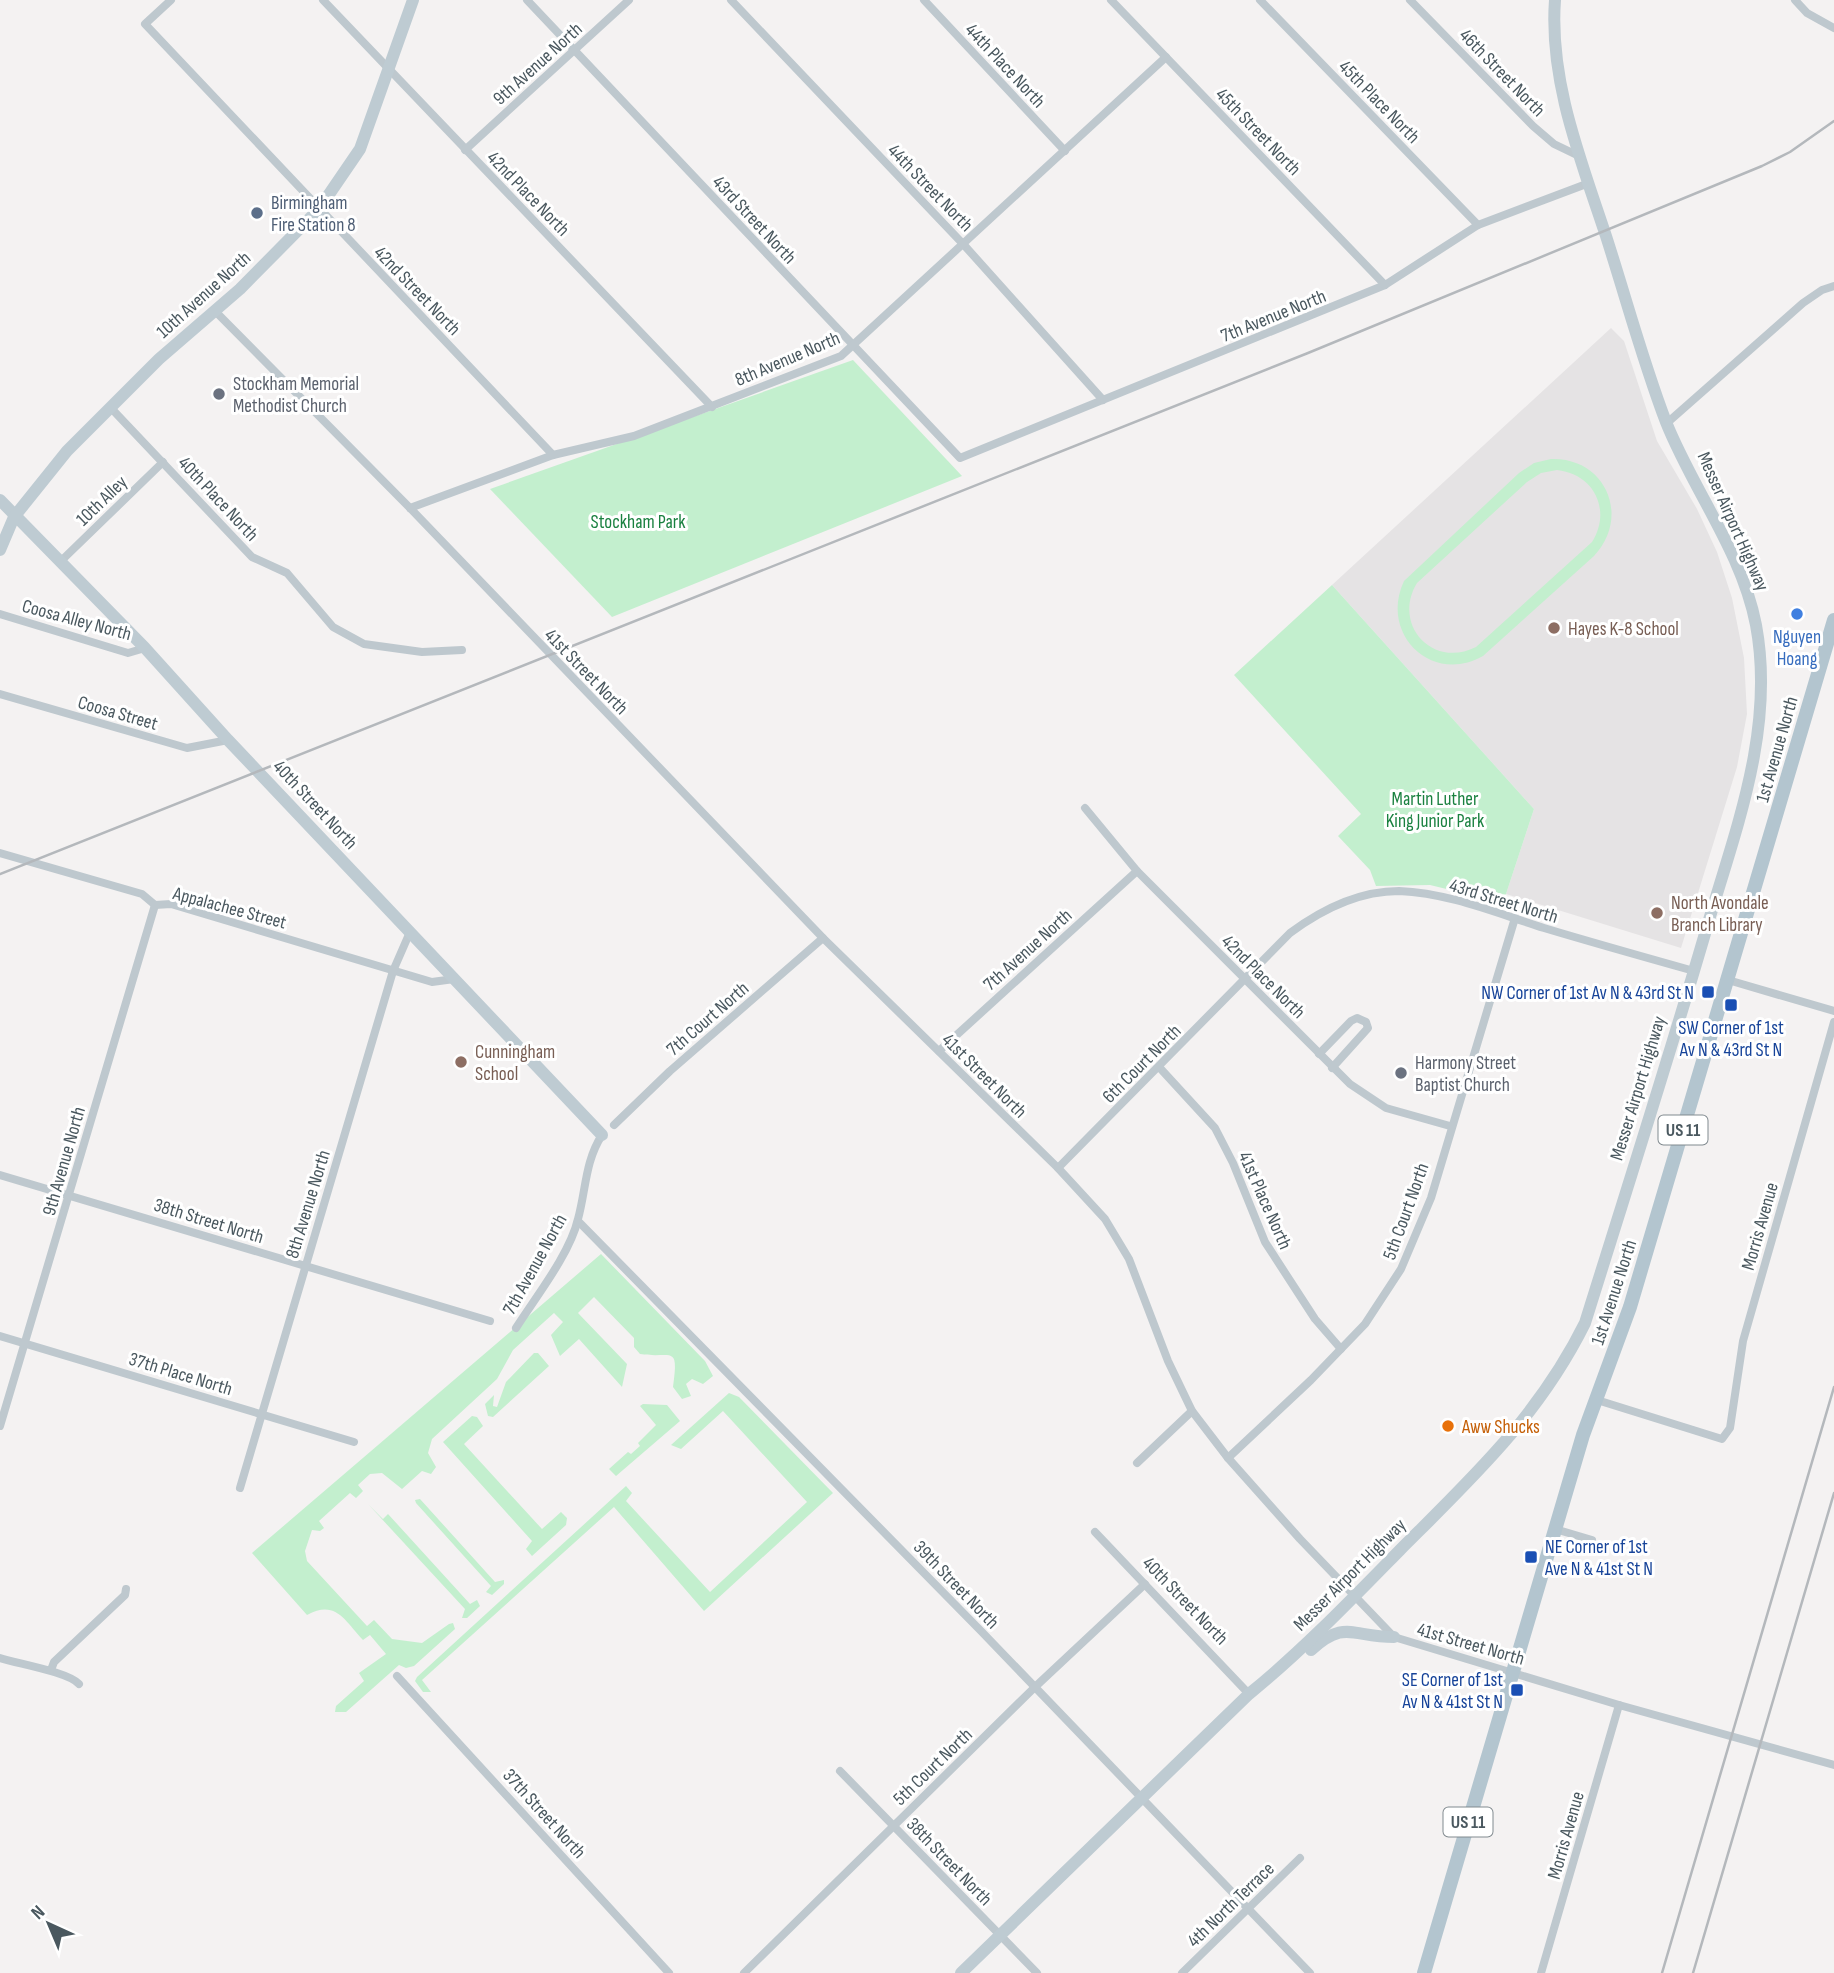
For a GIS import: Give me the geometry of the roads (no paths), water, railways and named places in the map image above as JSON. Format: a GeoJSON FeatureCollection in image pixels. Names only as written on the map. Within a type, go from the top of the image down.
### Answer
{"type":"FeatureCollection","features":[{"type":"Feature","properties":{"kind":"main road","name":"10th Avenue North"},"geometry":{"type":"LineString","coordinates":[[0,550],[2,533],[46,475],[159,359],[216,312],[319,209],[360,149],[390,71],[413,0]]}},
{"type":"Feature","properties":{"kind":"main road","name":"Messer Airport Highway"},"geometry":{"type":"LineString","coordinates":[[961,1973],[1249,1693],[1281,1668],[1478,1475],[1518,1429],[1566,1363],[1585,1323],[1694,971],[1753,765],[1760,720],[1761,668],[1749,596],[1727,543],[1667,423],[1589,183],[1562,93],[1554,43],[1555,0]]}},
{"type":"Feature","properties":{"kind":"main road","name":"40th Street North"},"geometry":{"type":"LineString","coordinates":[[0,500],[145,648],[228,740],[602,1135]]}},
{"type":"Feature","properties":{"kind":"main road","name":"1st Avenue North"},"geometry":{"type":"LineString","coordinates":[[1424,1973],[1555,1529],[1630,1307],[1834,620]]}},
{"type":"Feature","properties":{"kind":"main road"},"geometry":{"type":"LineString","coordinates":[[1281,1668],[1298,1662],[1329,1633],[1343,1630],[1367,1637],[1394,1637]]}},
{"type":"Feature","properties":{"kind":"street","name":"42nd Street North"},"geometry":{"type":"LineString","coordinates":[[171,0],[145,24],[553,455]]}},
{"type":"Feature","properties":{"kind":"street","name":"42nd Place North"},"geometry":{"type":"LineString","coordinates":[[323,0],[712,407]]}},
{"type":"Feature","properties":{"kind":"street","name":"43rd Street North"},"geometry":{"type":"LineString","coordinates":[[527,0],[960,458]]}},
{"type":"Feature","properties":{"kind":"street","name":"9th Avenue North"},"geometry":{"type":"LineString","coordinates":[[466,150],[629,0]]}},
{"type":"Feature","properties":{"kind":"street","name":"44th Street North"},"geometry":{"type":"LineString","coordinates":[[731,0],[964,245],[1103,400]]}},
{"type":"Feature","properties":{"kind":"street","name":"44th Place North"},"geometry":{"type":"LineString","coordinates":[[924,0],[1065,151]]}},
{"type":"Feature","properties":{"kind":"street","name":"45th Street North"},"geometry":{"type":"LineString","coordinates":[[1111,0],[1385,285]]}},
{"type":"Feature","properties":{"kind":"street","name":"45th Place North"},"geometry":{"type":"LineString","coordinates":[[1260,0],[1478,225]]}},
{"type":"Feature","properties":{"kind":"street","name":"46th Street North"},"geometry":{"type":"LineString","coordinates":[[1410,0],[1533,126],[1554,144],[1581,157]]}},
{"type":"Feature","properties":{"kind":"street"},"geometry":{"type":"LineString","coordinates":[[1795,0],[1807,13],[1834,28]]}},
{"type":"Feature","properties":{"kind":"street","name":"8th Avenue North"},"geometry":{"type":"LineString","coordinates":[[410,508],[553,455],[634,436],[841,356],[854,347],[1166,57]]}},
{"type":"Feature","properties":{"kind":"street","name":"7th Avenue North"},"geometry":{"type":"LineString","coordinates":[[960,458],[1385,285],[1478,225],[1589,183]]}},
{"type":"Feature","properties":{"kind":"street"},"geometry":{"type":"LineString","coordinates":[[1667,423],[1803,303],[1822,290],[1834,286]]}},
{"type":"Feature","properties":{"kind":"street","name":"41st Street North"},"geometry":{"type":"LineString","coordinates":[[216,312],[410,508],[823,938],[1058,1168],[1105,1219],[1129,1259],[1148,1301],[1168,1361],[1192,1411],[1228,1458],[1394,1637],[1619,1705],[1834,1765]]}},
{"type":"Feature","properties":{"kind":"street","name":"40th Place North"},"geometry":{"type":"LineString","coordinates":[[110,407],[252,557],[287,573],[333,627],[365,644],[422,652],[462,650]]}},
{"type":"Feature","properties":{"kind":"street","name":"10th Alley"},"geometry":{"type":"LineString","coordinates":[[61,561],[163,462]]}},
{"type":"Feature","properties":{"kind":"street","name":"Coosa Alley North"},"geometry":{"type":"LineString","coordinates":[[0,614],[128,653],[145,648]]}},
{"type":"Feature","properties":{"kind":"street","name":"Coosa Street"},"geometry":{"type":"LineString","coordinates":[[0,694],[187,748],[228,740]]}},
{"type":"Feature","properties":{"kind":"street","name":"42nd Place North"},"geometry":{"type":"LineString","coordinates":[[1085,808],[1137,871],[1332,1068],[1359,1091],[1386,1108],[1450,1126]]}},
{"type":"Feature","properties":{"kind":"street","name":"Appalachee Street"},"geometry":{"type":"LineString","coordinates":[[0,853],[142,894],[155,905],[171,904],[432,982],[454,979]]}},
{"type":"Feature","properties":{"kind":"street","name":"7th Avenue North"},"geometry":{"type":"LineString","coordinates":[[939,1051],[1137,871]]}},
{"type":"Feature","properties":{"kind":"street","name":"43rd Street North"},"geometry":{"type":"LineString","coordinates":[[1244,978],[1290,933],[1314,915],[1346,901],[1396,891],[1455,898],[1515,919],[1694,971]]}},
{"type":"Feature","properties":{"kind":"street","name":"9th Avenue North"},"geometry":{"type":"LineString","coordinates":[[0,1426],[155,905]]}},
{"type":"Feature","properties":{"kind":"street","name":"5th Court North"},"geometry":{"type":"LineString","coordinates":[[1228,1458],[1341,1349],[1386,1296],[1411,1251],[1431,1198],[1450,1126],[1515,919]]}},
{"type":"Feature","properties":{"kind":"street","name":"8th Avenue North"},"geometry":{"type":"LineString","coordinates":[[240,1488],[393,971],[410,932]]}},
{"type":"Feature","properties":{"kind":"street","name":"7th Court North"},"geometry":{"type":"LineString","coordinates":[[614,1125],[670,1071],[823,938]]}},
{"type":"Feature","properties":{"kind":"street","name":"6th Court North"},"geometry":{"type":"LineString","coordinates":[[1058,1168],[1159,1068],[1244,978]]}},
{"type":"Feature","properties":{"kind":"street"},"geometry":{"type":"LineString","coordinates":[[1728,979],[1834,1011]]}},
{"type":"Feature","properties":{"kind":"street"},"geometry":{"type":"LineString","coordinates":[[1319,1054],[1351,1021],[1357,1018],[1366,1022],[1368,1028],[1365,1035],[1332,1068]]}},
{"type":"Feature","properties":{"kind":"street","name":"Morris Avenue"},"geometry":{"type":"LineString","coordinates":[[1597,1401],[1721,1439],[1730,1428],[1743,1341],[1834,1022]]}},
{"type":"Feature","properties":{"kind":"street","name":"41st Place North"},"geometry":{"type":"LineString","coordinates":[[1159,1068],[1215,1128],[1233,1163],[1265,1242],[1315,1319],[1341,1349]]}},
{"type":"Feature","properties":{"kind":"street","name":"7th Avenue North"},"geometry":{"type":"LineString","coordinates":[[516,1328],[578,1221],[583,1186],[595,1145],[602,1135]]}},
{"type":"Feature","properties":{"kind":"street","name":"38th Street North"},"geometry":{"type":"LineString","coordinates":[[0,1175],[490,1321]]}},
{"type":"Feature","properties":{"kind":"street","name":"39th Street North"},"geometry":{"type":"LineString","coordinates":[[578,1221],[1035,1687],[1310,1973]]}},
{"type":"Feature","properties":{"kind":"street","name":"37th Place North"},"geometry":{"type":"LineString","coordinates":[[0,1336],[354,1441]]}},
{"type":"Feature","properties":{"kind":"street"},"geometry":{"type":"LineString","coordinates":[[1137,1463],[1192,1411]]}},
{"type":"Feature","properties":{"kind":"street"},"geometry":{"type":"LineString","coordinates":[[1555,1529],[1592,1540]]}},
{"type":"Feature","properties":{"kind":"street","name":"40th Street North"},"geometry":{"type":"LineString","coordinates":[[1095,1532],[1249,1693]]}},
{"type":"Feature","properties":{"kind":"street","name":"5th Court North"},"geometry":{"type":"LineString","coordinates":[[744,1973],[1035,1687],[1145,1584]]}},
{"type":"Feature","properties":{"kind":"street"},"geometry":{"type":"LineString","coordinates":[[51,1670],[54,1662],[125,1595],[125,1589]]}},
{"type":"Feature","properties":{"kind":"street"},"geometry":{"type":"LineString","coordinates":[[0,1658],[35,1669],[51,1670],[79,1684]]}},
{"type":"Feature","properties":{"kind":"street","name":"37th Street North"},"geometry":{"type":"LineString","coordinates":[[397,1676],[668,1973]]}},
{"type":"Feature","properties":{"kind":"street","name":"Morris Avenue"},"geometry":{"type":"LineString","coordinates":[[1541,1973],[1619,1705]]}},
{"type":"Feature","properties":{"kind":"street","name":"38th Street North"},"geometry":{"type":"LineString","coordinates":[[840,1771],[1037,1973]]}},
{"type":"Feature","properties":{"kind":"street","name":"4th North Terrace"},"geometry":{"type":"LineString","coordinates":[[1182,1973],[1300,1858]]}},
{"type":"Feature","properties":{"kind":"street"},"geometry":{"type":"LineString","coordinates":[[1293,1973],[1302,1964]]}},
{"type":"Feature","properties":{"kind":"railway"},"geometry":{"type":"LineString","coordinates":[[0,874],[1308,353],[1762,166],[1790,152],[1834,121]]}},
{"type":"Feature","properties":{"kind":"railway"},"geometry":{"type":"LineString","coordinates":[[1662,1973],[1834,1387]]}},
{"type":"Feature","properties":{"kind":"railway"},"geometry":{"type":"LineString","coordinates":[[1693,1973],[1834,1493]]}},
{"type":"Feature","properties":{"kind":"place","name":"Birmingham Fire Station 8"},"geometry":{"type":"Point","coordinates":[257,213]}},
{"type":"Feature","properties":{"kind":"place","name":"Stockham Memorial Methodist Church"},"geometry":{"type":"Point","coordinates":[219,394]}},
{"type":"Feature","properties":{"kind":"place","name":"Nguyen Hoang"},"geometry":{"type":"Point","coordinates":[1797,614]}},
{"type":"Feature","properties":{"kind":"place","name":"Hayes K-8 School"},"geometry":{"type":"Point","coordinates":[1554,628]}},
{"type":"Feature","properties":{"kind":"place","name":"North Avondale Branch Library"},"geometry":{"type":"Point","coordinates":[1657,913]}},
{"type":"Feature","properties":{"kind":"place","name":"NW Corner of 1st Av N & 43rd St N"},"geometry":{"type":"Point","coordinates":[1708,992]}},
{"type":"Feature","properties":{"kind":"place","name":"SW Corner of 1st Av N & 43rd St N"},"geometry":{"type":"Point","coordinates":[1731,1005]}},
{"type":"Feature","properties":{"kind":"place","name":"Cunningham School"},"geometry":{"type":"Point","coordinates":[461,1062]}},
{"type":"Feature","properties":{"kind":"place","name":"Harmony Street Baptist Church"},"geometry":{"type":"Point","coordinates":[1401,1073]}},
{"type":"Feature","properties":{"kind":"place","name":"Aww Shucks"},"geometry":{"type":"Point","coordinates":[1448,1426]}},
{"type":"Feature","properties":{"kind":"place","name":"NE Corner of 1st Ave N & 41st St N"},"geometry":{"type":"Point","coordinates":[1531,1557]}},
{"type":"Feature","properties":{"kind":"place","name":"SE Corner of 1st Av N & 41st St N"},"geometry":{"type":"Point","coordinates":[1517,1690]}},
{"type":"Feature","properties":{"kind":"park label","name":"Stockham Park"},"geometry":{"type":"Point","coordinates":[638,521]}},
{"type":"Feature","properties":{"kind":"park label","name":"Martin Luther King Junior Park"},"geometry":{"type":"Point","coordinates":[1435,809]}}]}
